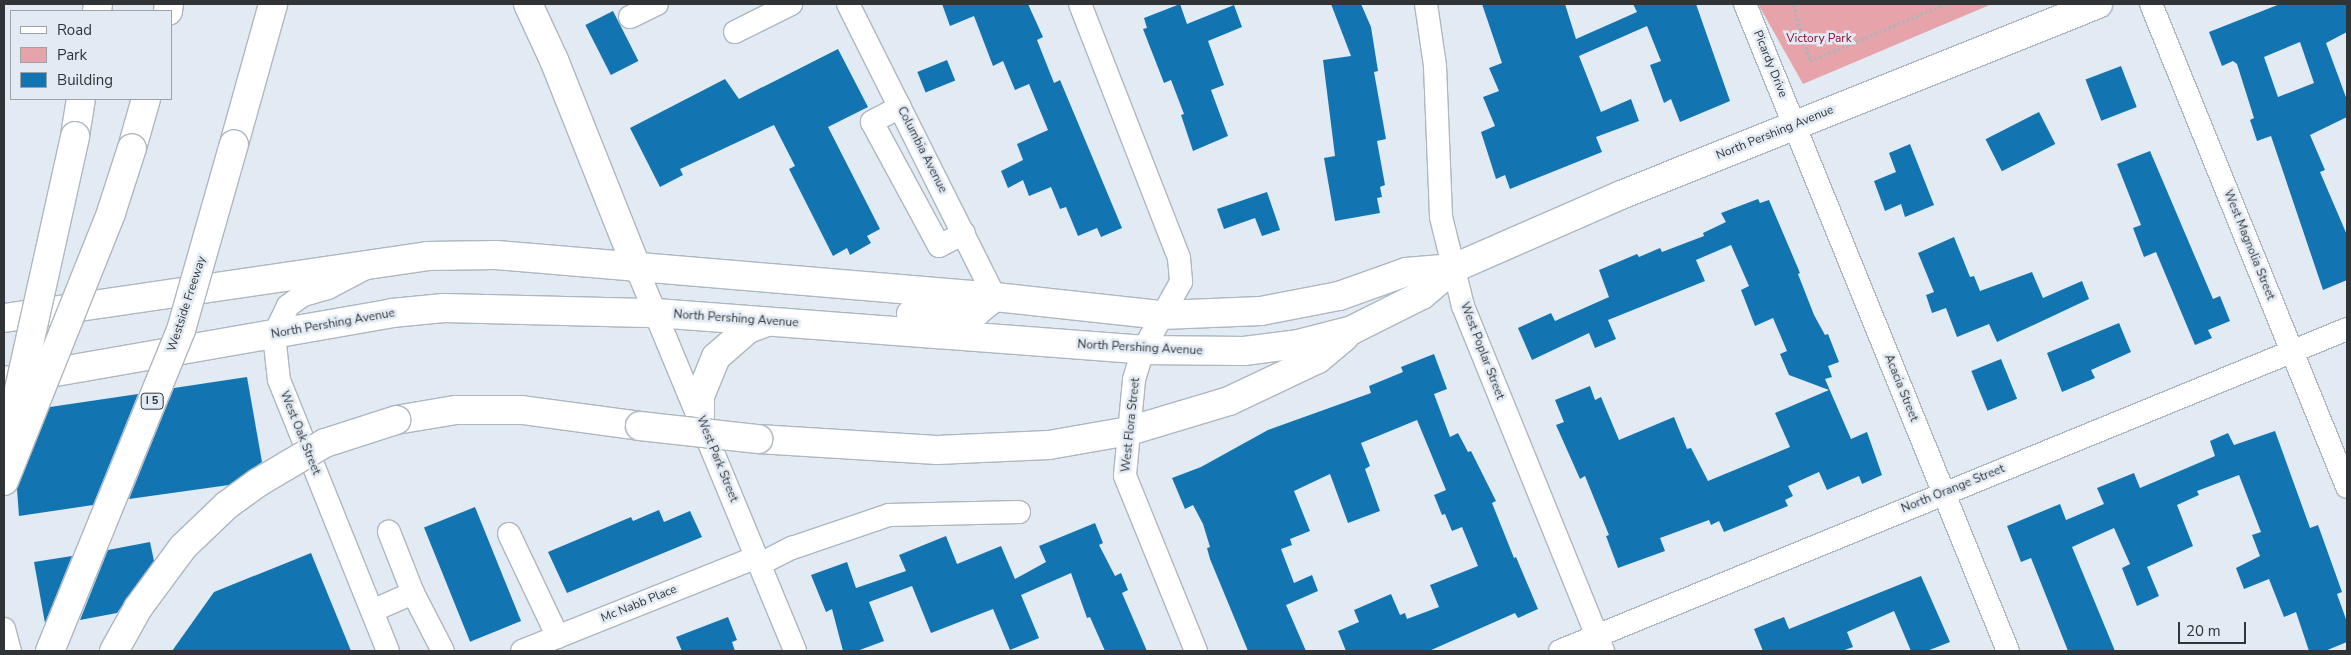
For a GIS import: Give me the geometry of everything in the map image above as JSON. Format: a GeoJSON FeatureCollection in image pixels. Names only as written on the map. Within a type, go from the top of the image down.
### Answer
{"type":"FeatureCollection","features":[{"type":"Feature","properties":{"kind":"main road","name":"Westside Freeway"},"geometry":{"type":"LineString","coordinates":[[50,651],[181,330],[273,4]]}},
{"type":"Feature","properties":{"kind":"main road"},"geometry":{"type":"LineString","coordinates":[[528,4],[554,60],[637,268]]}},
{"type":"Feature","properties":{"kind":"main road","name":"North Pershing Avenue"},"geometry":{"type":"LineString","coordinates":[[4,381],[392,313],[444,308],[656,313],[1143,350],[1244,351],[1298,344],[1352,330],[1422,295],[1454,268],[1794,125],[2098,4]]}},
{"type":"Feature","properties":{"kind":"main road"},"geometry":{"type":"LineString","coordinates":[[4,459],[82,100]]}},
{"type":"Feature","properties":{"kind":"main road"},"geometry":{"type":"LineString","coordinates":[[4,481],[111,213],[146,100]]}},
{"type":"Feature","properties":{"kind":"main road","name":"North Pershing Avenue"},"geometry":{"type":"LineString","coordinates":[[4,318],[378,261],[427,256],[496,255],[995,297],[1162,315],[1262,311],[1339,296],[1406,272],[1454,268]]}},
{"type":"Feature","properties":{"kind":"main road"},"geometry":{"type":"LineString","coordinates":[[818,326],[848,310],[954,316],[977,311],[995,297]]}},
{"type":"Feature","properties":{"kind":"main road"},"geometry":{"type":"LineString","coordinates":[[700,417],[700,396],[716,357],[748,329],[768,322]]}},
{"type":"Feature","properties":{"kind":"main road"},"geometry":{"type":"LineString","coordinates":[[114,651],[138,608],[183,547],[227,505],[259,482],[325,443],[396,420],[456,410],[522,410],[640,426],[758,438],[937,450],[1049,445],[1129,431],[1229,401],[1318,359],[1352,330]]}},
{"type":"Feature","properties":{"kind":"street"},"geometry":{"type":"LineString","coordinates":[[630,17],[657,4]]}},
{"type":"Feature","properties":{"kind":"street"},"geometry":{"type":"LineString","coordinates":[[735,32],[791,4]]}},
{"type":"Feature","properties":{"kind":"street","name":"Columbia Avenue"},"geometry":{"type":"LineString","coordinates":[[848,4],[995,297]]}},
{"type":"Feature","properties":{"kind":"street","name":"West Flora Street"},"geometry":{"type":"LineString","coordinates":[[1080,4],[1179,258],[1181,282],[1143,350],[1134,380],[1124,476],[1196,651]]}},
{"type":"Feature","properties":{"kind":"street","name":"West Poplar Street"},"geometry":{"type":"LineString","coordinates":[[1426,4],[1436,75],[1441,217],[1463,306],[1600,644]]}},
{"type":"Feature","properties":{"kind":"street","name":"Picardy Drive"},"geometry":{"type":"LineString","coordinates":[[1745,4],[1794,125]]}},
{"type":"Feature","properties":{"kind":"street","name":"West Magnolia Street"},"geometry":{"type":"LineString","coordinates":[[2151,4],[2347,487]]}},
{"type":"Feature","properties":{"kind":"street"},"geometry":{"type":"LineString","coordinates":[[900,107],[872,122],[939,246],[964,233]]}},
{"type":"Feature","properties":{"kind":"street","name":"Acacia Street"},"geometry":{"type":"LineString","coordinates":[[1794,125],[2008,651]]}},
{"type":"Feature","properties":{"kind":"street"},"geometry":{"type":"LineString","coordinates":[[274,335],[288,306],[304,295],[328,288],[378,261]]}},
{"type":"Feature","properties":{"kind":"street","name":"West Park Street"},"geometry":{"type":"LineString","coordinates":[[637,268],[795,651]]}},
{"type":"Feature","properties":{"kind":"street","name":"North Orange Street"},"geometry":{"type":"LineString","coordinates":[[1560,651],[1600,644],[1944,493],[2347,330]]}},
{"type":"Feature","properties":{"kind":"street","name":"West Oak Street"},"geometry":{"type":"LineString","coordinates":[[274,335],[279,380],[388,651]]}},
{"type":"Feature","properties":{"kind":"street","name":"Mc Nabb Place"},"geometry":{"type":"LineString","coordinates":[[522,651],[792,548],[889,515],[1019,512]]}},
{"type":"Feature","properties":{"kind":"street"},"geometry":{"type":"LineString","coordinates":[[389,532],[413,593],[443,651]]}},
{"type":"Feature","properties":{"kind":"street"},"geometry":{"type":"LineString","coordinates":[[509,534],[558,637]]}},
{"type":"Feature","properties":{"kind":"street"},"geometry":{"type":"LineString","coordinates":[[372,611],[413,593]]}},
{"type":"Feature","properties":{"kind":"street"},"geometry":{"type":"LineString","coordinates":[[4,629],[10,651]]}},
{"type":"Feature","properties":{"kind":"path"},"geometry":{"type":"LineString","coordinates":[[1792,4],[1810,61],[1945,4]]}},
{"type":"Feature","properties":{"kind":"green space","name":"Victory Park"},"geometry":{"type":"Polygon","coordinates":[[[1758,4],[1992,4],[1803,84],[1758,4]]]}},
{"type":"Feature","properties":{"kind":"building"},"geometry":{"type":"Polygon","coordinates":[[[942,4],[1028,4],[1043,37],[1037,40],[1054,83],[1060,80],[1122,228],[1101,237],[1097,228],[1078,236],[1066,207],[1060,209],[1051,187],[1029,196],[1023,180],[1008,188],[1001,171],[1023,160],[1017,144],[1048,130],[1029,84],[1015,90],[1003,61],[993,66],[974,16],[950,26],[942,4]]]}},
{"type":"Feature","properties":{"kind":"building"},"geometry":{"type":"Polygon","coordinates":[[[1180,4],[1187,24],[1234,5],[1242,27],[1208,41],[1224,85],[1211,90],[1228,136],[1193,151],[1181,115],[1184,114],[1171,80],[1164,83],[1143,29],[1147,28],[1144,18],[1180,4]]]}},
{"type":"Feature","properties":{"kind":"building"},"geometry":{"type":"Polygon","coordinates":[[[1331,4],[1361,4],[1371,27],[1378,71],[1374,72],[1386,139],[1377,141],[1385,185],[1380,187],[1382,197],[1377,198],[1380,213],[1335,221],[1324,158],[1335,156],[1323,60],[1351,56],[1331,4]]]}},
{"type":"Feature","properties":{"kind":"building"},"geometry":{"type":"Polygon","coordinates":[[[1482,4],[1565,4],[1576,39],[1637,12],[1633,4],[1696,4],[1730,101],[1680,122],[1671,99],[1664,103],[1650,65],[1661,61],[1647,26],[1579,56],[1601,112],[1631,99],[1639,121],[1596,137],[1602,152],[1510,189],[1505,175],[1496,179],[1481,132],[1495,126],[1483,97],[1499,91],[1489,68],[1502,63],[1482,4]]]}},
{"type":"Feature","properties":{"kind":"building"},"geometry":{"type":"Polygon","coordinates":[[[2280,4],[2347,4],[2347,32],[2326,43],[2347,100],[2347,117],[2310,135],[2325,170],[2320,172],[2347,235],[2347,280],[2323,290],[2271,136],[2257,141],[2250,120],[2254,118],[2237,64],[2233,61],[2222,66],[2209,32],[2280,4]],[[2300,42],[2264,57],[2278,97],[2314,83],[2300,42]]]}},
{"type":"Feature","properties":{"kind":"building"},"geometry":{"type":"Polygon","coordinates":[[[613,11],[638,61],[611,75],[585,25],[613,11]]]}},
{"type":"Feature","properties":{"kind":"building"},"geometry":{"type":"Polygon","coordinates":[[[838,49],[868,107],[828,127],[880,229],[867,236],[871,243],[850,255],[847,248],[833,256],[789,169],[795,166],[774,125],[680,169],[683,175],[660,187],[630,128],[725,79],[739,99],[838,49]]]}},
{"type":"Feature","properties":{"kind":"building"},"geometry":{"type":"Polygon","coordinates":[[[947,60],[955,80],[926,92],[917,72],[947,60]]]}},
{"type":"Feature","properties":{"kind":"building"},"geometry":{"type":"Polygon","coordinates":[[[2121,66],[2137,107],[2101,121],[2086,80],[2121,66]]]}},
{"type":"Feature","properties":{"kind":"building"},"geometry":{"type":"Polygon","coordinates":[[[2039,112],[2055,144],[2002,171],[1986,139],[2039,112]]]}},
{"type":"Feature","properties":{"kind":"building"},"geometry":{"type":"Polygon","coordinates":[[[1910,144],[1934,205],[1905,217],[1901,204],[1885,211],[1874,181],[1896,172],[1889,153],[1910,144]]]}},
{"type":"Feature","properties":{"kind":"building"},"geometry":{"type":"Polygon","coordinates":[[[2150,151],[2213,299],[2220,296],[2230,321],[2208,330],[2212,338],[2195,345],[2156,252],[2144,257],[2133,228],[2141,225],[2117,164],[2150,151]]]}},
{"type":"Feature","properties":{"kind":"building"},"geometry":{"type":"Polygon","coordinates":[[[1267,192],[1280,230],[1262,236],[1255,218],[1224,229],[1217,209],[1267,192]]]}},
{"type":"Feature","properties":{"kind":"building"},"geometry":{"type":"Polygon","coordinates":[[[1758,199],[1760,203],[1769,200],[1800,273],[1798,274],[1814,315],[1825,335],[1828,334],[1839,362],[1828,366],[1832,377],[1825,379],[1851,439],[1867,432],[1882,475],[1862,484],[1859,476],[1827,490],[1819,472],[1788,486],[1793,496],[1785,500],[1788,506],[1724,532],[1719,521],[1711,525],[1709,520],[1660,538],[1665,551],[1618,568],[1606,536],[1609,535],[1585,476],[1580,479],[1556,425],[1564,422],[1555,400],[1590,386],[1595,400],[1601,397],[1619,440],[1674,417],[1687,449],[1691,448],[1708,481],[1790,447],[1775,413],[1829,390],[1789,375],[1780,354],[1787,351],[1773,318],[1755,326],[1741,290],[1749,286],[1731,245],[1696,260],[1705,281],[1608,320],[1616,339],[1595,348],[1589,333],[1532,360],[1518,328],[1551,313],[1555,321],[1609,297],[1599,270],[1637,254],[1639,257],[1660,248],[1662,252],[1704,236],[1703,233],[1726,222],[1721,213],[1758,199]]]}},
{"type":"Feature","properties":{"kind":"building"},"geometry":{"type":"Polygon","coordinates":[[[1954,237],[1970,277],[1974,276],[1980,291],[2032,272],[2043,298],[2082,281],[2089,299],[1997,342],[1989,324],[1957,337],[1946,308],[1932,313],[1926,295],[1934,292],[1918,253],[1954,237]]]}},
{"type":"Feature","properties":{"kind":"building"},"geometry":{"type":"Polygon","coordinates":[[[2119,323],[2131,352],[2091,370],[2095,378],[2062,392],[2047,353],[2119,323]]]}},
{"type":"Feature","properties":{"kind":"building"},"geometry":{"type":"Polygon","coordinates":[[[1434,354],[1447,389],[1434,394],[1450,437],[1458,433],[1468,452],[1471,451],[1496,501],[1492,503],[1514,558],[1516,557],[1538,609],[1518,618],[1515,613],[1429,651],[1346,651],[1338,631],[1359,622],[1354,610],[1391,594],[1400,615],[1405,613],[1407,619],[1439,607],[1430,585],[1478,566],[1462,527],[1452,531],[1445,514],[1442,515],[1434,495],[1446,490],[1417,420],[1361,443],[1370,466],[1365,469],[1380,511],[1348,523],[1330,474],[1294,491],[1310,531],[1290,539],[1292,545],[1281,549],[1294,583],[1312,575],[1318,591],[1286,605],[1306,651],[1248,651],[1210,559],[1207,548],[1210,547],[1203,524],[1193,505],[1185,509],[1172,478],[1201,467],[1268,430],[1371,393],[1369,386],[1403,372],[1401,367],[1434,354]]]}},
{"type":"Feature","properties":{"kind":"building"},"geometry":{"type":"Polygon","coordinates":[[[2001,359],[2017,399],[1987,411],[1971,371],[2001,359]]]}},
{"type":"Feature","properties":{"kind":"building"},"geometry":{"type":"Polygon","coordinates":[[[247,377],[262,462],[229,485],[129,499],[174,388],[247,377]]]}},
{"type":"Feature","properties":{"kind":"building"},"geometry":{"type":"Polygon","coordinates":[[[138,394],[93,505],[19,516],[17,489],[50,407],[138,394]]]}},
{"type":"Feature","properties":{"kind":"building"},"geometry":{"type":"Polygon","coordinates":[[[2275,431],[2310,528],[2318,525],[2342,592],[2337,594],[2347,622],[2347,642],[2325,651],[2309,651],[2296,612],[2284,617],[2269,579],[2244,589],[2236,568],[2260,556],[2252,535],[2261,532],[2239,475],[2197,491],[2199,495],[2177,505],[2193,546],[2147,567],[2159,596],[2137,606],[2122,568],[2130,564],[2114,528],[2072,547],[2115,651],[2068,651],[2031,558],[2021,562],[2007,526],[2060,504],[2066,520],[2104,504],[2097,488],[2134,473],[2140,488],[2215,456],[2210,441],[2228,433],[2234,445],[2275,431]]]}},
{"type":"Feature","properties":{"kind":"building"},"geometry":{"type":"Polygon","coordinates":[[[475,507],[521,621],[470,642],[424,528],[475,507]]]}},
{"type":"Feature","properties":{"kind":"building"},"geometry":{"type":"Polygon","coordinates":[[[659,510],[664,522],[690,511],[702,537],[567,593],[548,552],[631,517],[633,521],[659,510]]]}},
{"type":"Feature","properties":{"kind":"building"},"geometry":{"type":"Polygon","coordinates":[[[1095,523],[1103,543],[1099,545],[1115,576],[1121,573],[1128,590],[1122,593],[1147,651],[1105,651],[1090,617],[1087,618],[1071,573],[1021,595],[1039,638],[1010,650],[993,609],[931,633],[912,586],[869,602],[884,641],[857,651],[843,651],[832,609],[826,612],[811,575],[847,562],[856,588],[906,571],[899,555],[946,536],[957,564],[1001,546],[1015,579],[1046,562],[1039,546],[1095,523]]]}},
{"type":"Feature","properties":{"kind":"building"},"geometry":{"type":"Polygon","coordinates":[[[150,542],[154,561],[117,613],[80,620],[108,550],[150,542]]]}},
{"type":"Feature","properties":{"kind":"building"},"geometry":{"type":"Polygon","coordinates":[[[311,553],[351,651],[172,651],[214,592],[311,553]]]}},
{"type":"Feature","properties":{"kind":"building"},"geometry":{"type":"Polygon","coordinates":[[[72,556],[45,623],[34,562],[72,556]]]}},
{"type":"Feature","properties":{"kind":"building"},"geometry":{"type":"Polygon","coordinates":[[[1921,576],[1950,642],[1927,651],[1911,651],[1894,611],[1847,632],[1853,647],[1842,651],[1763,651],[1754,629],[1784,617],[1789,629],[1921,576]]]}},
{"type":"Feature","properties":{"kind":"building"},"geometry":{"type":"Polygon","coordinates":[[[728,617],[737,640],[732,642],[735,651],[682,651],[676,637],[728,617]]]}}]}
